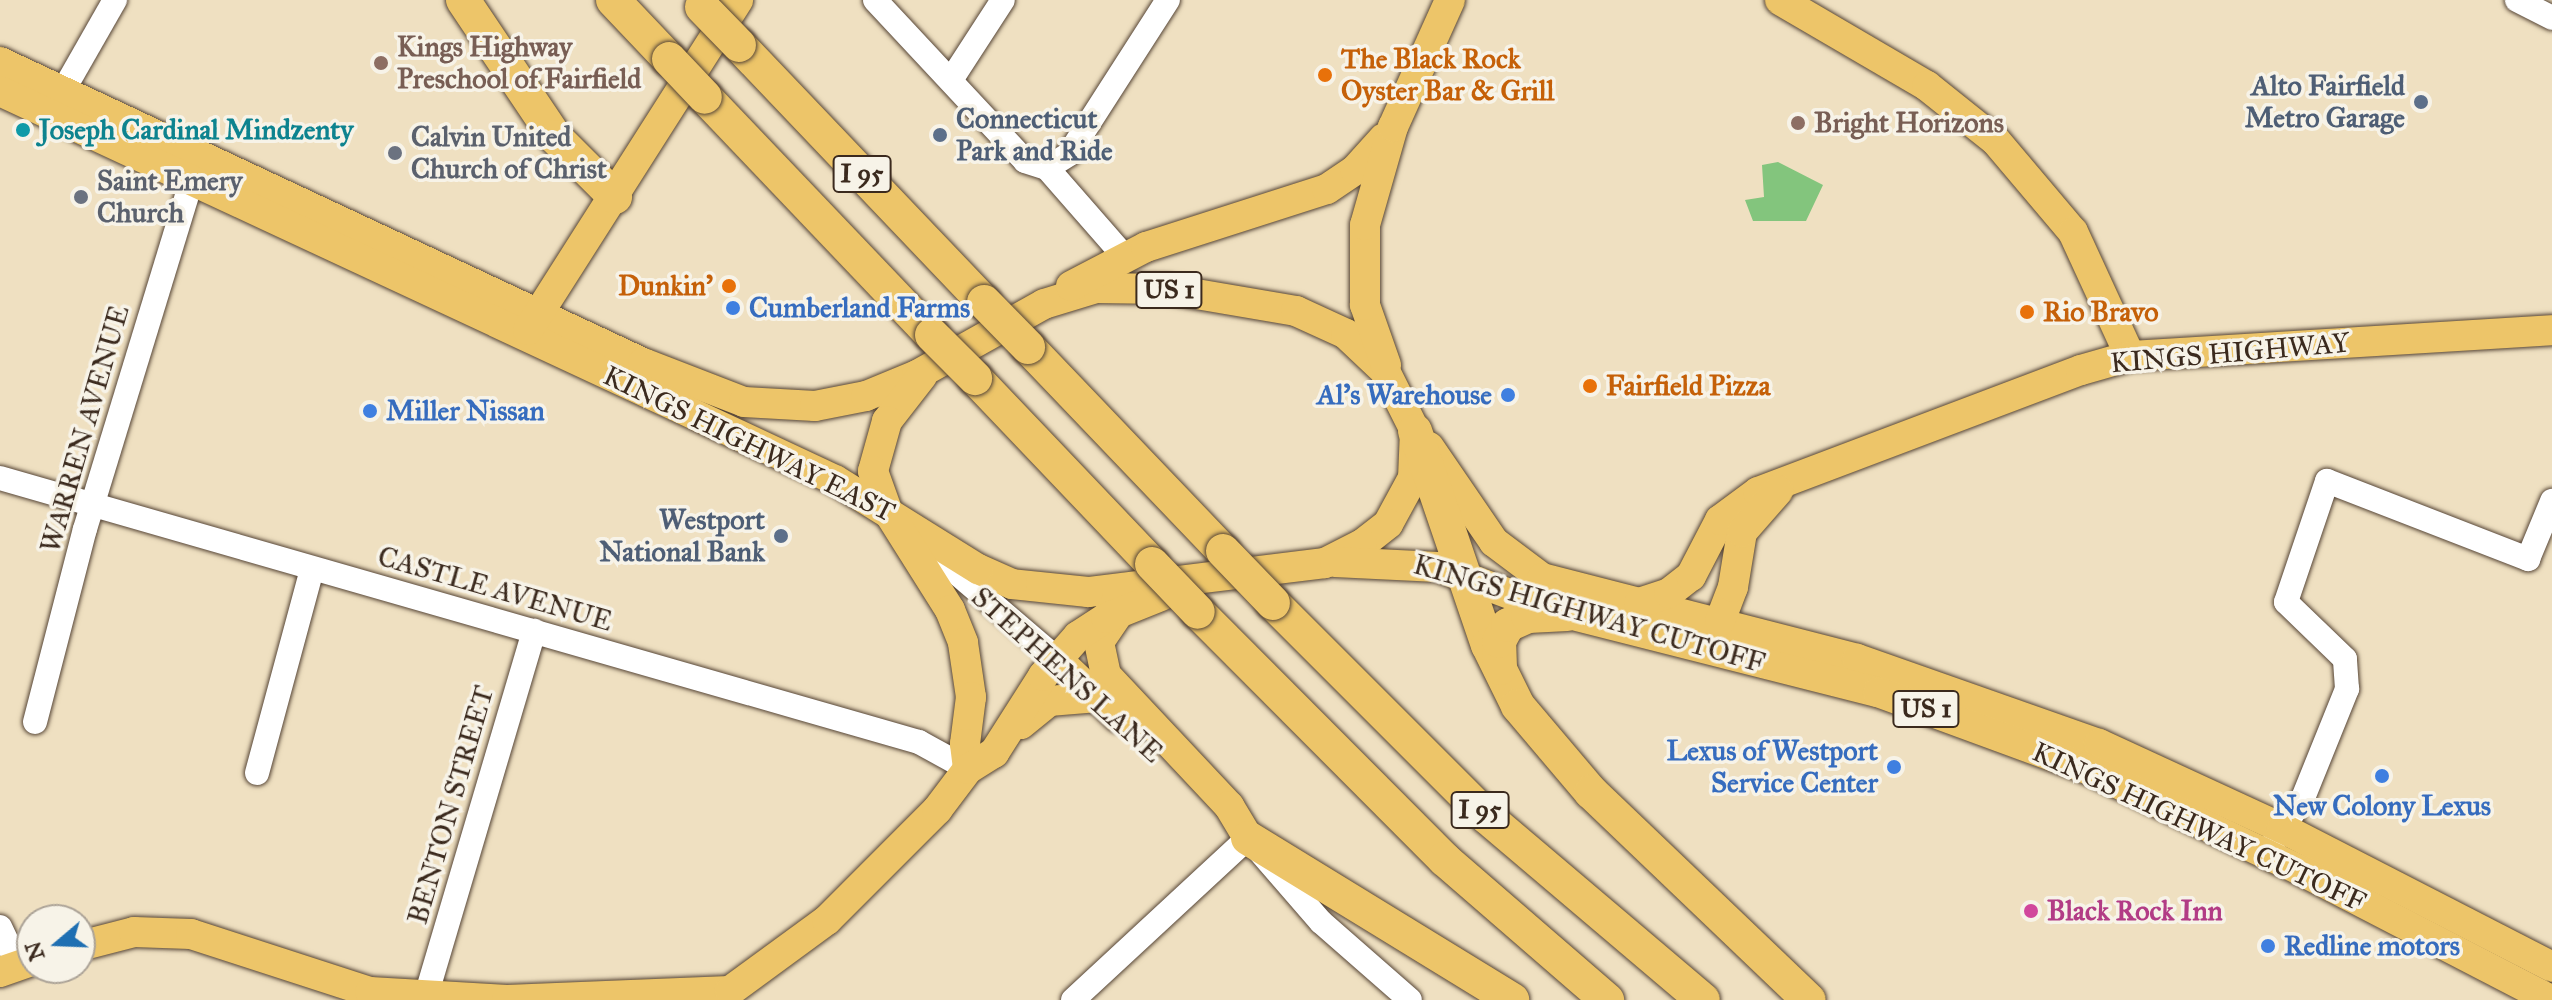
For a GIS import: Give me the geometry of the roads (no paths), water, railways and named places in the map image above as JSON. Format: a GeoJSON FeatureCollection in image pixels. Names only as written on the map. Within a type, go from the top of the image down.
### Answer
{"type":"FeatureCollection","features":[{"type":"Feature","properties":{"kind":"highway"},"geometry":{"type":"LineString","coordinates":[[463,0],[555,137],[615,197]]}},
{"type":"Feature","properties":{"kind":"highway","name":"I 95"},"geometry":{"type":"LineString","coordinates":[[613,0],[705,97],[932,351],[975,378],[1198,612],[1444,859],[1607,1000]]}},
{"type":"Feature","properties":{"kind":"highway","name":"I 95"},"geometry":{"type":"LineString","coordinates":[[699,4],[1028,347],[1221,564],[1273,603],[1487,817],[1703,1000]]}},
{"type":"Feature","properties":{"kind":"highway"},"geometry":{"type":"LineString","coordinates":[[1412,423],[1501,676],[1533,726],[1591,792],[1809,1000]]}},
{"type":"Feature","properties":{"kind":"highway"},"geometry":{"type":"LineString","coordinates":[[1501,676],[1499,641],[1508,625],[1528,616],[1567,614]]}},
{"type":"Feature","properties":{"kind":"highway"},"geometry":{"type":"LineString","coordinates":[[1248,838],[1512,1000]]}},
{"type":"Feature","properties":{"kind":"main road"},"geometry":{"type":"LineString","coordinates":[[531,325],[738,0]]}},
{"type":"Feature","properties":{"kind":"main road"},"geometry":{"type":"LineString","coordinates":[[1395,386],[1370,324],[1361,269],[1365,225],[1393,127],[1450,0]]}},
{"type":"Feature","properties":{"kind":"main road"},"geometry":{"type":"LineString","coordinates":[[1780,0],[1927,86],[1996,141],[2073,232],[2130,356]]}},
{"type":"Feature","properties":{"kind":"main road","name":"KINGS HIGHWAY EAST"},"geometry":{"type":"LineString","coordinates":[[0,62],[56,103],[531,325],[887,510],[978,569],[1031,589],[1088,592],[1221,564],[1325,563],[1388,524],[1413,478],[1412,423],[1395,386],[1346,334],[1278,306],[1133,286],[1087,290],[1044,304],[932,351],[850,401],[815,406],[761,405],[709,392],[531,325]]}},
{"type":"Feature","properties":{"kind":"main road","name":"KINGS HIGHWAY EAST"},"geometry":{"type":"LineString","coordinates":[[0,91],[56,103]]}},
{"type":"Feature","properties":{"kind":"main road"},"geometry":{"type":"LineString","coordinates":[[1044,304],[1125,257],[1327,189],[1366,160],[1393,127]]}},
{"type":"Feature","properties":{"kind":"main road","name":"KINGS HIGHWAY"},"geometry":{"type":"LineString","coordinates":[[1639,603],[1669,593],[1691,576],[1720,520],[1738,504],[2081,370],[2130,356],[2552,330]]}},
{"type":"Feature","properties":{"kind":"main road"},"geometry":{"type":"LineString","coordinates":[[932,351],[877,446],[873,471],[887,510],[945,601],[963,643],[971,697],[965,744],[968,769]]}},
{"type":"Feature","properties":{"kind":"main road","name":"KINGS HIGHWAY CUTOFF"},"geometry":{"type":"LineString","coordinates":[[1412,423],[1473,516],[1509,557],[1560,585],[1720,621],[1857,659],[2268,855],[2551,1000]]}},
{"type":"Feature","properties":{"kind":"main road","name":"KINGS HIGHWAY"},"geometry":{"type":"LineString","coordinates":[[1720,621],[1733,587],[1742,532],[1786,484]]}},
{"type":"Feature","properties":{"kind":"main road","name":"KINGS HIGHWAY CUTOFF"},"geometry":{"type":"LineString","coordinates":[[1325,563],[1405,561],[1464,575],[1567,614],[2099,744],[2282,828],[2552,967]]}},
{"type":"Feature","properties":{"kind":"main road"},"geometry":{"type":"LineString","coordinates":[[1002,744],[1056,658],[1091,627],[1221,564]]}},
{"type":"Feature","properties":{"kind":"main road","name":"STEPHENS LANE"},"geometry":{"type":"LineString","coordinates":[[1123,610],[1099,642],[1106,675],[1229,806],[1248,838]]}},
{"type":"Feature","properties":{"kind":"main road","name":"STEPHENS LANE"},"geometry":{"type":"LineString","coordinates":[[1056,658],[1220,820],[1248,838]]}},
{"type":"Feature","properties":{"kind":"main road"},"geometry":{"type":"LineString","coordinates":[[96,942],[134,932],[191,934],[367,996],[587,999],[726,996],[827,920],[937,810],[968,769],[1002,744],[1049,701],[1098,697]]}},
{"type":"Feature","properties":{"kind":"street"},"geometry":{"type":"LineString","coordinates":[[56,103],[115,0]]}},
{"type":"Feature","properties":{"kind":"street"},"geometry":{"type":"LineString","coordinates":[[875,0],[1025,161],[1047,168],[1125,257]]}},
{"type":"Feature","properties":{"kind":"street"},"geometry":{"type":"LineString","coordinates":[[951,80],[1003,0]]}},
{"type":"Feature","properties":{"kind":"street"},"geometry":{"type":"LineString","coordinates":[[1047,168],[1069,154],[1168,0]]}},
{"type":"Feature","properties":{"kind":"street"},"geometry":{"type":"LineString","coordinates":[[2517,0],[2552,18]]}},
{"type":"Feature","properties":{"kind":"street","name":"WARREN AVENUE"},"geometry":{"type":"LineString","coordinates":[[35,722],[93,505],[195,168]]}},
{"type":"Feature","properties":{"kind":"street","name":"CASTLE AVENUE"},"geometry":{"type":"LineString","coordinates":[[0,478],[919,742],[968,769]]}},
{"type":"Feature","properties":{"kind":"street"},"geometry":{"type":"LineString","coordinates":[[2268,855],[2303,798],[2347,689],[2345,659],[2286,602],[2327,481],[2528,559],[2552,501]]}},
{"type":"Feature","properties":{"kind":"street","name":"STEPHENS LANE"},"geometry":{"type":"LineString","coordinates":[[887,510],[1056,658]]}},
{"type":"Feature","properties":{"kind":"street"},"geometry":{"type":"LineString","coordinates":[[257,773],[312,569]]}},
{"type":"Feature","properties":{"kind":"street","name":"BENTON STREET"},"geometry":{"type":"LineString","coordinates":[[426,996],[534,631]]}},
{"type":"Feature","properties":{"kind":"street"},"geometry":{"type":"LineString","coordinates":[[1073,1000],[1248,838]]}},
{"type":"Feature","properties":{"kind":"street","name":"STEPHENS LANE"},"geometry":{"type":"LineString","coordinates":[[1248,838],[1321,922],[1403,998]]}},
{"type":"Feature","properties":{"kind":"street"},"geometry":{"type":"LineString","coordinates":[[0,927],[16,964]]}},
{"type":"Feature","properties":{"kind":"place","name":"Kings Highway Preschool of Fairfield"},"geometry":{"type":"Point","coordinates":[381,63]}},
{"type":"Feature","properties":{"kind":"place","name":"The Black Rock Oyster Bar & Grill"},"geometry":{"type":"Point","coordinates":[1325,75]}},
{"type":"Feature","properties":{"kind":"place","name":"Alto Fairfield Metro Garage"},"geometry":{"type":"Point","coordinates":[2421,102]}},
{"type":"Feature","properties":{"kind":"place","name":"Bright Horizons"},"geometry":{"type":"Point","coordinates":[1798,123]}},
{"type":"Feature","properties":{"kind":"place","name":"Joseph Cardinal Mindzenty"},"geometry":{"type":"Point","coordinates":[23,130]}},
{"type":"Feature","properties":{"kind":"place","name":"Connecticut Park and Ride"},"geometry":{"type":"Point","coordinates":[940,135]}},
{"type":"Feature","properties":{"kind":"place","name":"Calvin United Church of Christ"},"geometry":{"type":"Point","coordinates":[395,153]}},
{"type":"Feature","properties":{"kind":"place","name":"Saint Emery Church"},"geometry":{"type":"Point","coordinates":[81,197]}},
{"type":"Feature","properties":{"kind":"place","name":"Dunkin'"},"geometry":{"type":"Point","coordinates":[729,286]}},
{"type":"Feature","properties":{"kind":"place","name":"Cumberland Farms"},"geometry":{"type":"Point","coordinates":[733,308]}},
{"type":"Feature","properties":{"kind":"place","name":"Rio Bravo"},"geometry":{"type":"Point","coordinates":[2027,312]}},
{"type":"Feature","properties":{"kind":"place","name":"Fairfield Pizza"},"geometry":{"type":"Point","coordinates":[1590,386]}},
{"type":"Feature","properties":{"kind":"place","name":"Al's Warehouse"},"geometry":{"type":"Point","coordinates":[1508,395]}},
{"type":"Feature","properties":{"kind":"place","name":"Miller Nissan"},"geometry":{"type":"Point","coordinates":[370,411]}},
{"type":"Feature","properties":{"kind":"place","name":"Westport National Bank"},"geometry":{"type":"Point","coordinates":[781,536]}},
{"type":"Feature","properties":{"kind":"place","name":"Lexus of Westport Service Center"},"geometry":{"type":"Point","coordinates":[1894,767]}},
{"type":"Feature","properties":{"kind":"place","name":"New Colony Lexus"},"geometry":{"type":"Point","coordinates":[2382,776]}},
{"type":"Feature","properties":{"kind":"place","name":"Black Rock Inn"},"geometry":{"type":"Point","coordinates":[2031,911]}},
{"type":"Feature","properties":{"kind":"place","name":"Redline motors"},"geometry":{"type":"Point","coordinates":[2268,946]}}]}
